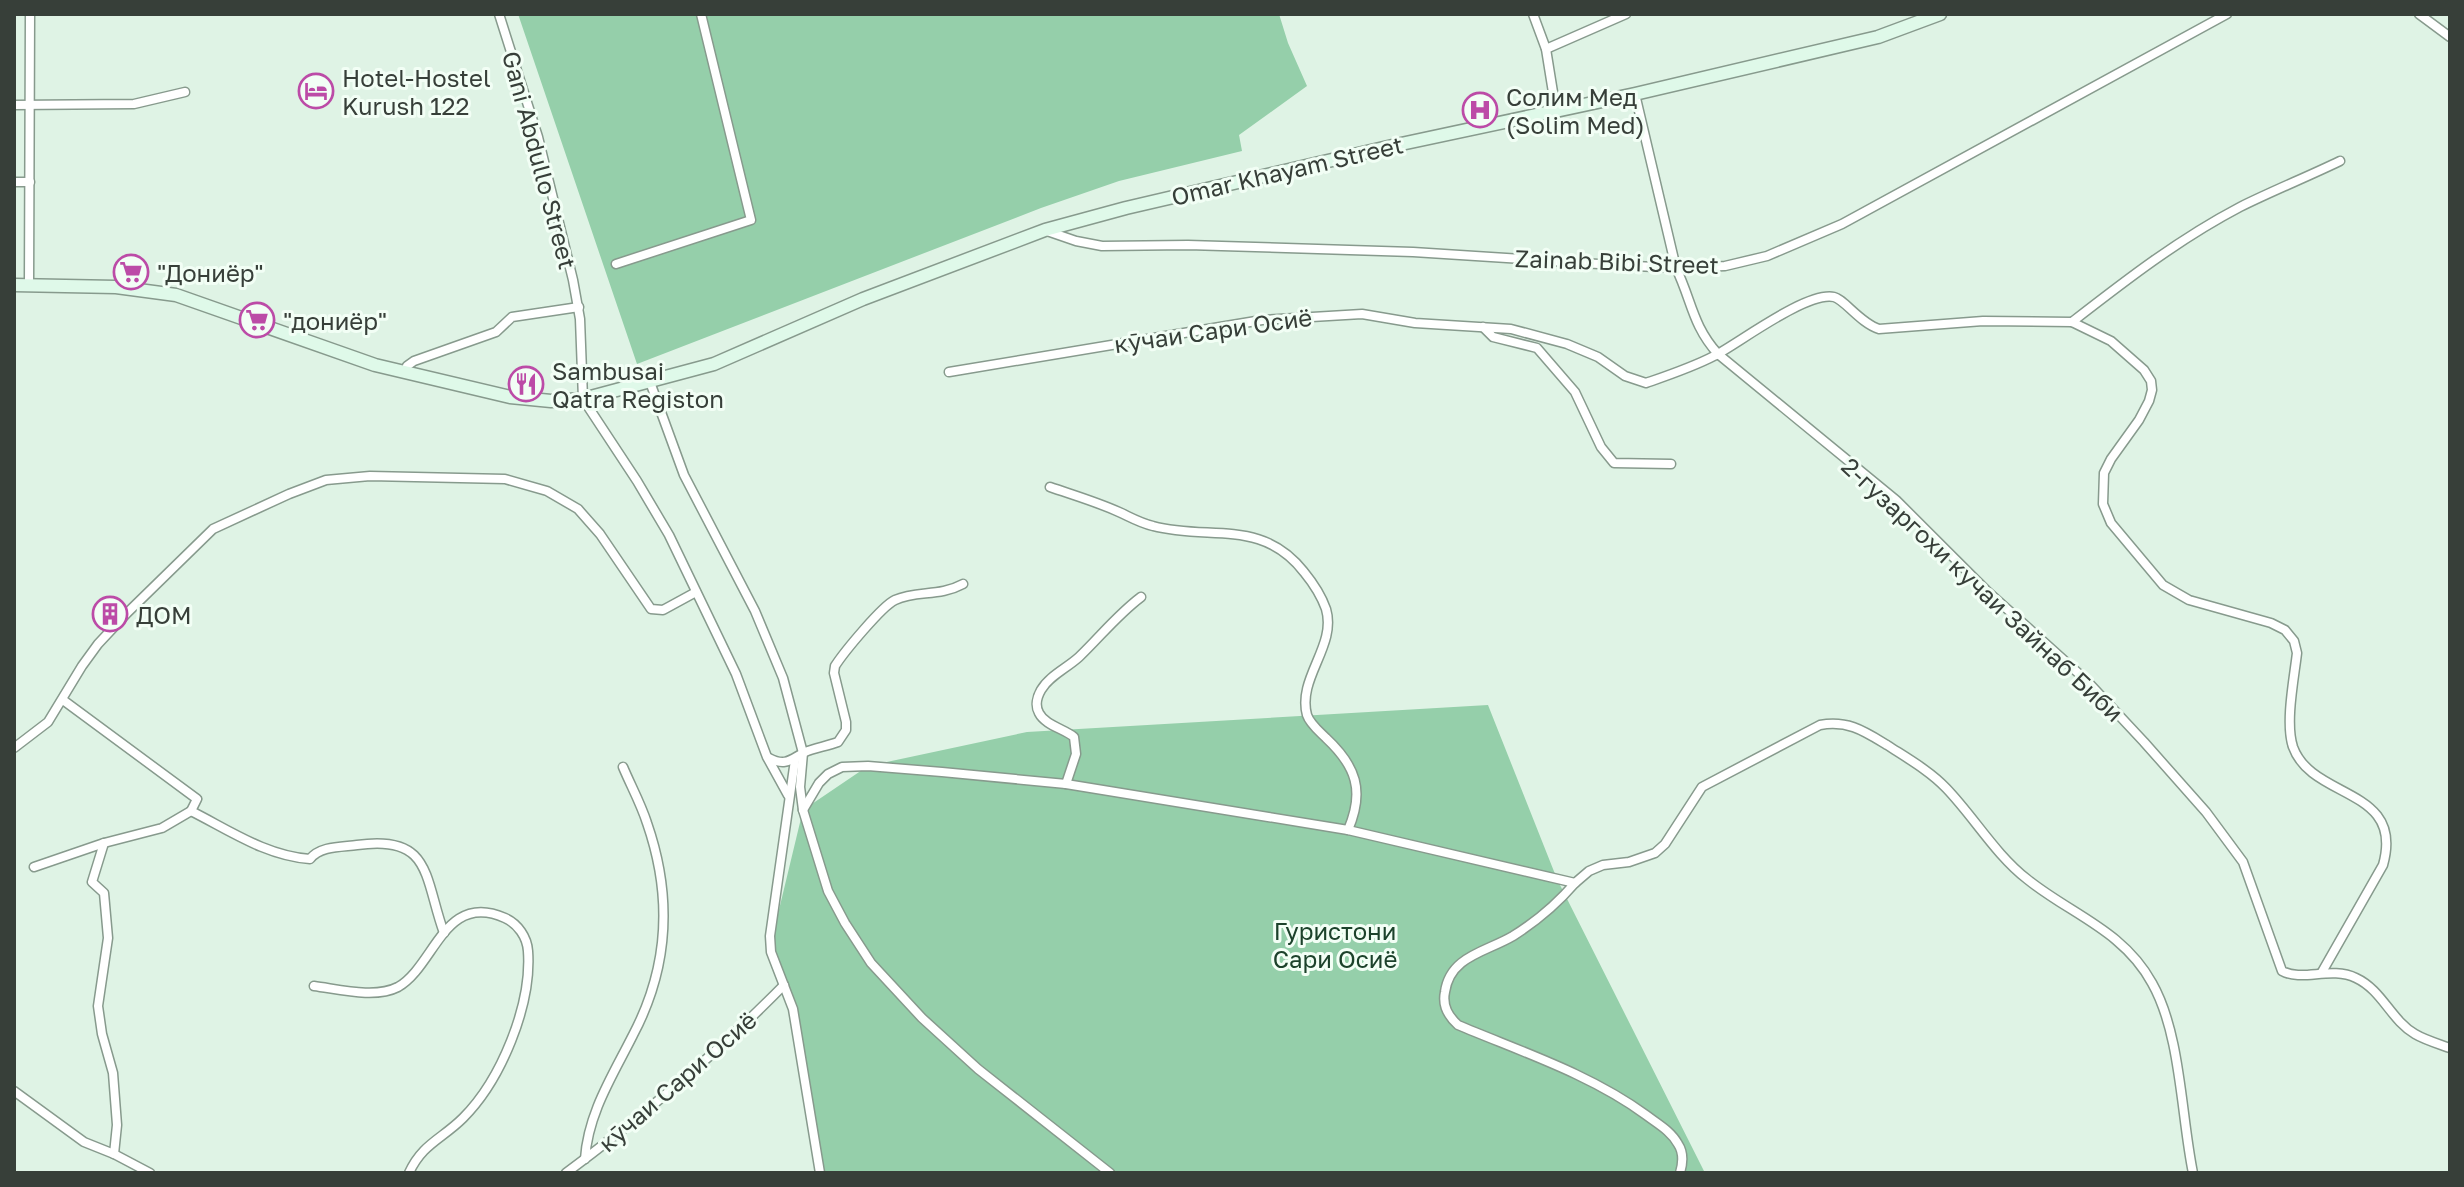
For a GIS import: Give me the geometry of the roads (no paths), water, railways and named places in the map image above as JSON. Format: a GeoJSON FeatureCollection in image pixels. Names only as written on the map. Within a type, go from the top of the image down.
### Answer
{"type":"FeatureCollection","features":[{"type":"Feature","properties":{"kind":"main road","name":"Omar Khayam Street"},"geometry":{"type":"LineString","coordinates":[[14,285],[116,287],[176,295],[375,365],[510,397],[551,401],[583,399],[726,359],[863,299],[1045,230],[1241,180],[1878,37],[1940,14]]}},
{"type":"Feature","properties":{"kind":"street"},"geometry":{"type":"LineString","coordinates":[[29,286],[30,14]]}},
{"type":"Feature","properties":{"kind":"street","name":"Gani Abdullo Street"},"geometry":{"type":"LineString","coordinates":[[499,14],[545,163],[579,307],[583,399]]}},
{"type":"Feature","properties":{"kind":"street"},"geometry":{"type":"LineString","coordinates":[[616,264],[751,220],[701,14]]}},
{"type":"Feature","properties":{"kind":"street"},"geometry":{"type":"LineString","coordinates":[[1533,14],[1546,49],[1556,111]]}},
{"type":"Feature","properties":{"kind":"street"},"geometry":{"type":"LineString","coordinates":[[1546,49],[1626,14]]}},
{"type":"Feature","properties":{"kind":"street","name":"Zainab Bibi Street"},"geometry":{"type":"LineString","coordinates":[[1045,230],[1102,246],[1188,245],[1413,252],[1676,268],[1725,266],[1767,256],[1842,224],[2227,14]]}},
{"type":"Feature","properties":{"kind":"street"},"geometry":{"type":"LineString","coordinates":[[2419,14],[2450,37]]}},
{"type":"Feature","properties":{"kind":"street"},"geometry":{"type":"LineString","coordinates":[[14,105],[134,104],[185,92]]}},
{"type":"Feature","properties":{"kind":"street","name":"2-гузаргохи кучаи Зайнаб Биби"},"geometry":{"type":"LineString","coordinates":[[1635,94],[1676,268],[1686,288],[1695,322],[1718,354],[1896,500],[1986,590],[2087,681],[2206,812],[2243,862],[2277,964],[2286,974],[2322,972]]}},
{"type":"Feature","properties":{"kind":"street"},"geometry":{"type":"LineString","coordinates":[[2072,322],[2173,246],[2240,207],[2340,161]]}},
{"type":"Feature","properties":{"kind":"street"},"geometry":{"type":"LineString","coordinates":[[14,182],[30,182]]}},
{"type":"Feature","properties":{"kind":"street","name":"кӯчаи Сари Осиё"},"geometry":{"type":"LineString","coordinates":[[949,372],[1262,320],[1362,314],[1415,323],[1511,329],[1567,344],[1598,357],[1625,376],[1646,383],[1703,362],[1767,321],[1825,297],[1841,300],[1867,325],[1879,329],[1983,321],[2072,322]]}},
{"type":"Feature","properties":{"kind":"street"},"geometry":{"type":"LineString","coordinates":[[404,372],[414,361],[496,332],[512,317],[579,307]]}},
{"type":"Feature","properties":{"kind":"street"},"geometry":{"type":"LineString","coordinates":[[2072,322],[2090,328],[2111,341],[2138,363],[2151,381],[2149,401],[2104,473],[2103,504],[2111,523],[2163,585],[2189,600],[2271,623],[2285,630],[2294,641],[2297,653],[2290,725],[2292,746],[2300,760],[2317,774],[2367,806],[2388,833],[2383,865],[2322,972],[2337,972],[2357,978],[2376,991],[2415,1034],[2450,1048]]}},
{"type":"Feature","properties":{"kind":"street"},"geometry":{"type":"LineString","coordinates":[[1483,326],[1493,337],[1537,348],[1575,392],[1601,447],[1614,463],[1671,464]]}},
{"type":"Feature","properties":{"kind":"street"},"geometry":{"type":"LineString","coordinates":[[650,382],[684,475],[755,611],[783,678],[803,753],[800,787],[803,810],[828,891],[871,963],[922,1018],[978,1069],[1110,1173]]}},
{"type":"Feature","properties":{"kind":"street"},"geometry":{"type":"LineString","coordinates":[[583,399],[669,535],[736,674],[767,757],[788,795]]}},
{"type":"Feature","properties":{"kind":"street"},"geometry":{"type":"LineString","coordinates":[[14,748],[48,722],[98,644],[213,529],[326,480],[370,476],[505,479],[547,491],[578,509],[600,534],[651,609],[663,610],[696,592]]}},
{"type":"Feature","properties":{"kind":"street"},"geometry":{"type":"LineString","coordinates":[[1050,487],[1156,527],[1254,536],[1278,546],[1293,559],[1316,588],[1326,610],[1328,626],[1325,642],[1307,686],[1306,711],[1309,721],[1351,766],[1357,796],[1356,813],[1348,830]]}},
{"type":"Feature","properties":{"kind":"street"},"geometry":{"type":"LineString","coordinates":[[767,757],[782,762],[795,760],[803,753],[838,742],[846,722],[835,666],[886,606],[903,598],[948,592],[963,584]]}},
{"type":"Feature","properties":{"kind":"street"},"geometry":{"type":"LineString","coordinates":[[1066,784],[1076,745],[1074,737],[1045,721],[1038,712],[1037,701],[1042,688],[1081,655],[1120,613],[1141,597]]}},
{"type":"Feature","properties":{"kind":"street"},"geometry":{"type":"LineString","coordinates":[[34,867],[104,843],[162,828],[191,811],[197,799],[63,700]]}},
{"type":"Feature","properties":{"kind":"street"},"geometry":{"type":"LineString","coordinates":[[1680,1173],[1683,1164],[1679,1144],[1670,1132],[1634,1106],[1569,1071],[1458,1025],[1447,1015],[1444,998],[1447,979],[1455,966],[1541,918],[1589,871],[1655,853],[1665,844],[1702,787],[1820,725],[1836,722],[1864,731],[1944,785],[2006,860],[2043,891],[2106,929],[2132,955],[2152,981],[2163,1007],[2171,1036],[2193,1173]]}},
{"type":"Feature","properties":{"kind":"street","name":"кӯчаи Сари Осиё"},"geometry":{"type":"LineString","coordinates":[[795,760],[770,936],[771,952],[793,1009],[820,1173]]}},
{"type":"Feature","properties":{"kind":"street"},"geometry":{"type":"LineString","coordinates":[[803,810],[819,783],[842,767],[868,766],[1066,784],[1348,830],[1575,883]]}},
{"type":"Feature","properties":{"kind":"street"},"geometry":{"type":"LineString","coordinates":[[585,1159],[587,1137],[596,1108],[643,1018],[658,976],[665,914],[661,875],[647,823],[623,767]]}},
{"type":"Feature","properties":{"kind":"street"},"geometry":{"type":"LineString","coordinates":[[191,811],[251,843],[293,858],[310,859],[315,853],[331,848],[381,841],[398,844],[414,855],[425,868],[444,933]]}},
{"type":"Feature","properties":{"kind":"street"},"geometry":{"type":"LineString","coordinates":[[104,843],[92,882],[104,893],[108,938],[98,1006],[113,1073],[117,1125],[114,1154]]}},
{"type":"Feature","properties":{"kind":"street"},"geometry":{"type":"LineString","coordinates":[[314,986],[370,992],[397,987],[416,970],[435,941],[462,917],[472,914],[493,912],[514,922],[525,937],[527,975],[520,1011],[504,1059],[480,1099],[461,1120],[416,1157],[409,1173]]}},
{"type":"Feature","properties":{"kind":"street","name":"кӯчаи Сари Осиё"},"geometry":{"type":"LineString","coordinates":[[566,1173],[738,1032],[784,985]]}},
{"type":"Feature","properties":{"kind":"street"},"geometry":{"type":"LineString","coordinates":[[14,1091],[84,1142],[150,1173]]}},
{"type":"Feature","properties":{"kind":"place","name":"Hotel-Hostel Kurush 122"},"geometry":{"type":"Point","coordinates":[316,91]}},
{"type":"Feature","properties":{"kind":"place","name":"Солим Мед (Solim Med)"},"geometry":{"type":"Point","coordinates":[1480,110]}},
{"type":"Feature","properties":{"kind":"place","name":"\"Дониёр\""},"geometry":{"type":"Point","coordinates":[131,272]}},
{"type":"Feature","properties":{"kind":"place","name":"\"дониёр\""},"geometry":{"type":"Point","coordinates":[257,320]}},
{"type":"Feature","properties":{"kind":"place","name":"Sambusai Qatra Registon"},"geometry":{"type":"Point","coordinates":[526,384]}},
{"type":"Feature","properties":{"kind":"place","name":"ДОМ"},"geometry":{"type":"Point","coordinates":[110,614]}},
{"type":"Feature","properties":{"kind":"park label","name":"Гуристони Сари Осиё"},"geometry":{"type":"Point","coordinates":[1335,944]}}]}
